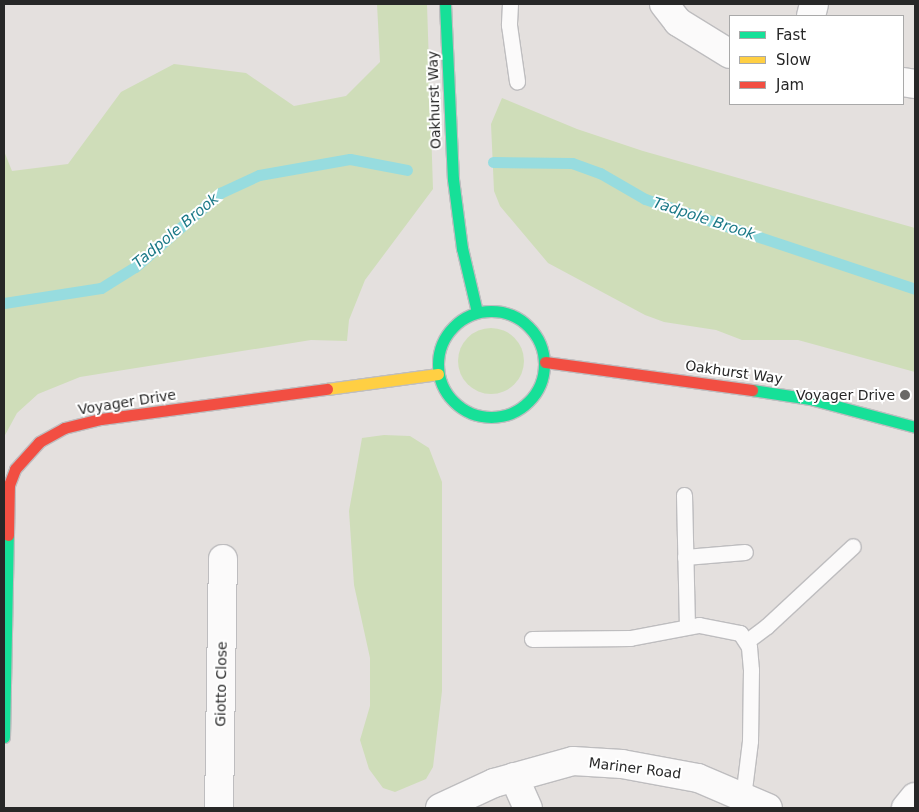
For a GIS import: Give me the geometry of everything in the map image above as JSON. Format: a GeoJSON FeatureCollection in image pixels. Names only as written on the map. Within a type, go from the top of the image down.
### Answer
{"type":"FeatureCollection","features":[{"type":"Feature","properties":{"kind":"street","name":"Oakhurst Way"},"geometry":{"type":"LineString","coordinates":[[446,4],[453,179],[462,248],[477,312]]}},
{"type":"Feature","properties":{"kind":"street"},"geometry":{"type":"LineString","coordinates":[[664,4],[678,22],[729,53]]}},
{"type":"Feature","properties":{"kind":"street"},"geometry":{"type":"LineString","coordinates":[[493,310],[523,321],[542,347],[545,362],[542,380],[523,407],[508,415],[491,418],[473,414],[458,406],[446,393],[438,374],[442,345],[450,330],[477,312],[493,310]]}},
{"type":"Feature","properties":{"kind":"street","name":"Oakhurst Way"},"geometry":{"type":"LineString","coordinates":[[545,362],[763,390],[810,399],[915,427]]}},
{"type":"Feature","properties":{"kind":"street","name":"Voyager Drive"},"geometry":{"type":"LineString","coordinates":[[4,738],[9,485],[15,468],[40,442],[64,428],[101,419],[438,374]]}},
{"type":"Feature","properties":{"kind":"street","name":"Giotto Close"},"geometry":{"type":"LineString","coordinates":[[219,808],[223,559]]}},
{"type":"Feature","properties":{"kind":"street","name":"Mariner Road"},"geometry":{"type":"LineString","coordinates":[[440,808],[473,790],[573,761],[604,762],[698,778],[755,803]]}},
{"type":"Feature","properties":{"kind":"street"},"geometry":{"type":"LineString","coordinates":[[514,777],[528,808]]}},
{"type":"Feature","properties":{"kind":"street"},"geometry":{"type":"LineString","coordinates":[[906,808],[915,797]]}},
{"type":"Feature","properties":{"kind":"lane"},"geometry":{"type":"LineString","coordinates":[[510,4],[509,25],[517,81]]}},
{"type":"Feature","properties":{"kind":"lane"},"geometry":{"type":"LineString","coordinates":[[684,495],[687,626]]}},
{"type":"Feature","properties":{"kind":"lane"},"geometry":{"type":"LineString","coordinates":[[532,639],[630,638],[687,626],[732,630],[747,641],[784,611],[853,546]]}},
{"type":"Feature","properties":{"kind":"lane"},"geometry":{"type":"LineString","coordinates":[[685,557],[745,552]]}},
{"type":"Feature","properties":{"kind":"lane","name":"Mariner Road"},"geometry":{"type":"LineString","coordinates":[[747,641],[752,670],[750,732],[755,803]]}},
{"type":"Feature","properties":{"kind":"green space"},"geometry":{"type":"Polygon","coordinates":[[[377,4],[427,4],[433,189],[365,280],[349,320],[347,341],[311,340],[80,377],[38,394],[17,413],[4,437],[4,151],[12,171],[68,164],[121,92],[174,64],[246,73],[294,106],[346,96],[380,62],[377,4]]]}},
{"type":"Feature","properties":{"kind":"green space"},"geometry":{"type":"Polygon","coordinates":[[[502,98],[577,129],[643,151],[915,228],[915,372],[798,340],[742,340],[716,330],[664,322],[645,315],[548,263],[500,206],[494,191],[491,124],[502,98]]]}},
{"type":"Feature","properties":{"kind":"green space"},"geometry":{"type":"Polygon","coordinates":[[[485,328],[497,328],[509,333],[519,343],[524,355],[522,374],[509,389],[497,394],[485,394],[473,389],[463,379],[458,367],[458,355],[463,343],[473,333],[485,328]]]}},
{"type":"Feature","properties":{"kind":"green space"},"geometry":{"type":"Polygon","coordinates":[[[384,435],[410,436],[429,448],[442,482],[442,691],[433,767],[426,779],[395,792],[383,788],[369,769],[360,740],[370,706],[370,658],[354,585],[349,511],[362,438],[384,435]]]}},
{"type":"Feature","properties":{"kind":"waterway","name":"Tadpole Brook"},"geometry":{"type":"LineString","coordinates":[[4,303],[101,288],[135,267],[220,193],[259,175],[350,159],[407,170]]}},
{"type":"Feature","properties":{"kind":"waterway","name":"Tadpole Brook"},"geometry":{"type":"LineString","coordinates":[[493,162],[572,163],[600,173],[645,199],[915,289]]}},
{"type":"Feature","properties":{"kind":"traffic: fast"},"geometry":{"type":"LineString","coordinates":[[445,4],[453,179],[462,248],[477,312]]}},
{"type":"Feature","properties":{"kind":"traffic: fast"},"geometry":{"type":"LineString","coordinates":[[491,311],[511,315],[529,326],[540,344],[544,364],[540,384],[529,402],[511,413],[491,417],[471,413],[453,402],[442,384],[438,364],[442,344],[453,326],[471,315],[491,311]]}},
{"type":"Feature","properties":{"kind":"traffic: fast"},"geometry":{"type":"LineString","coordinates":[[752,390],[810,399],[915,427]]}},
{"type":"Feature","properties":{"kind":"traffic: fast"},"geometry":{"type":"LineString","coordinates":[[4,737],[8,535]]}},
{"type":"Feature","properties":{"kind":"traffic: slow"},"geometry":{"type":"LineString","coordinates":[[327,389],[438,374]]}},
{"type":"Feature","properties":{"kind":"traffic: jam"},"geometry":{"type":"LineString","coordinates":[[545,362],[752,390]]}},
{"type":"Feature","properties":{"kind":"traffic: jam"},"geometry":{"type":"LineString","coordinates":[[8,535],[9,485],[15,469],[39,442],[64,428],[101,419],[327,389]]}},
{"type":"Feature","properties":{"kind":"place","name":"Voyager Drive"},"geometry":{"type":"Point","coordinates":[905,395]}}]}
